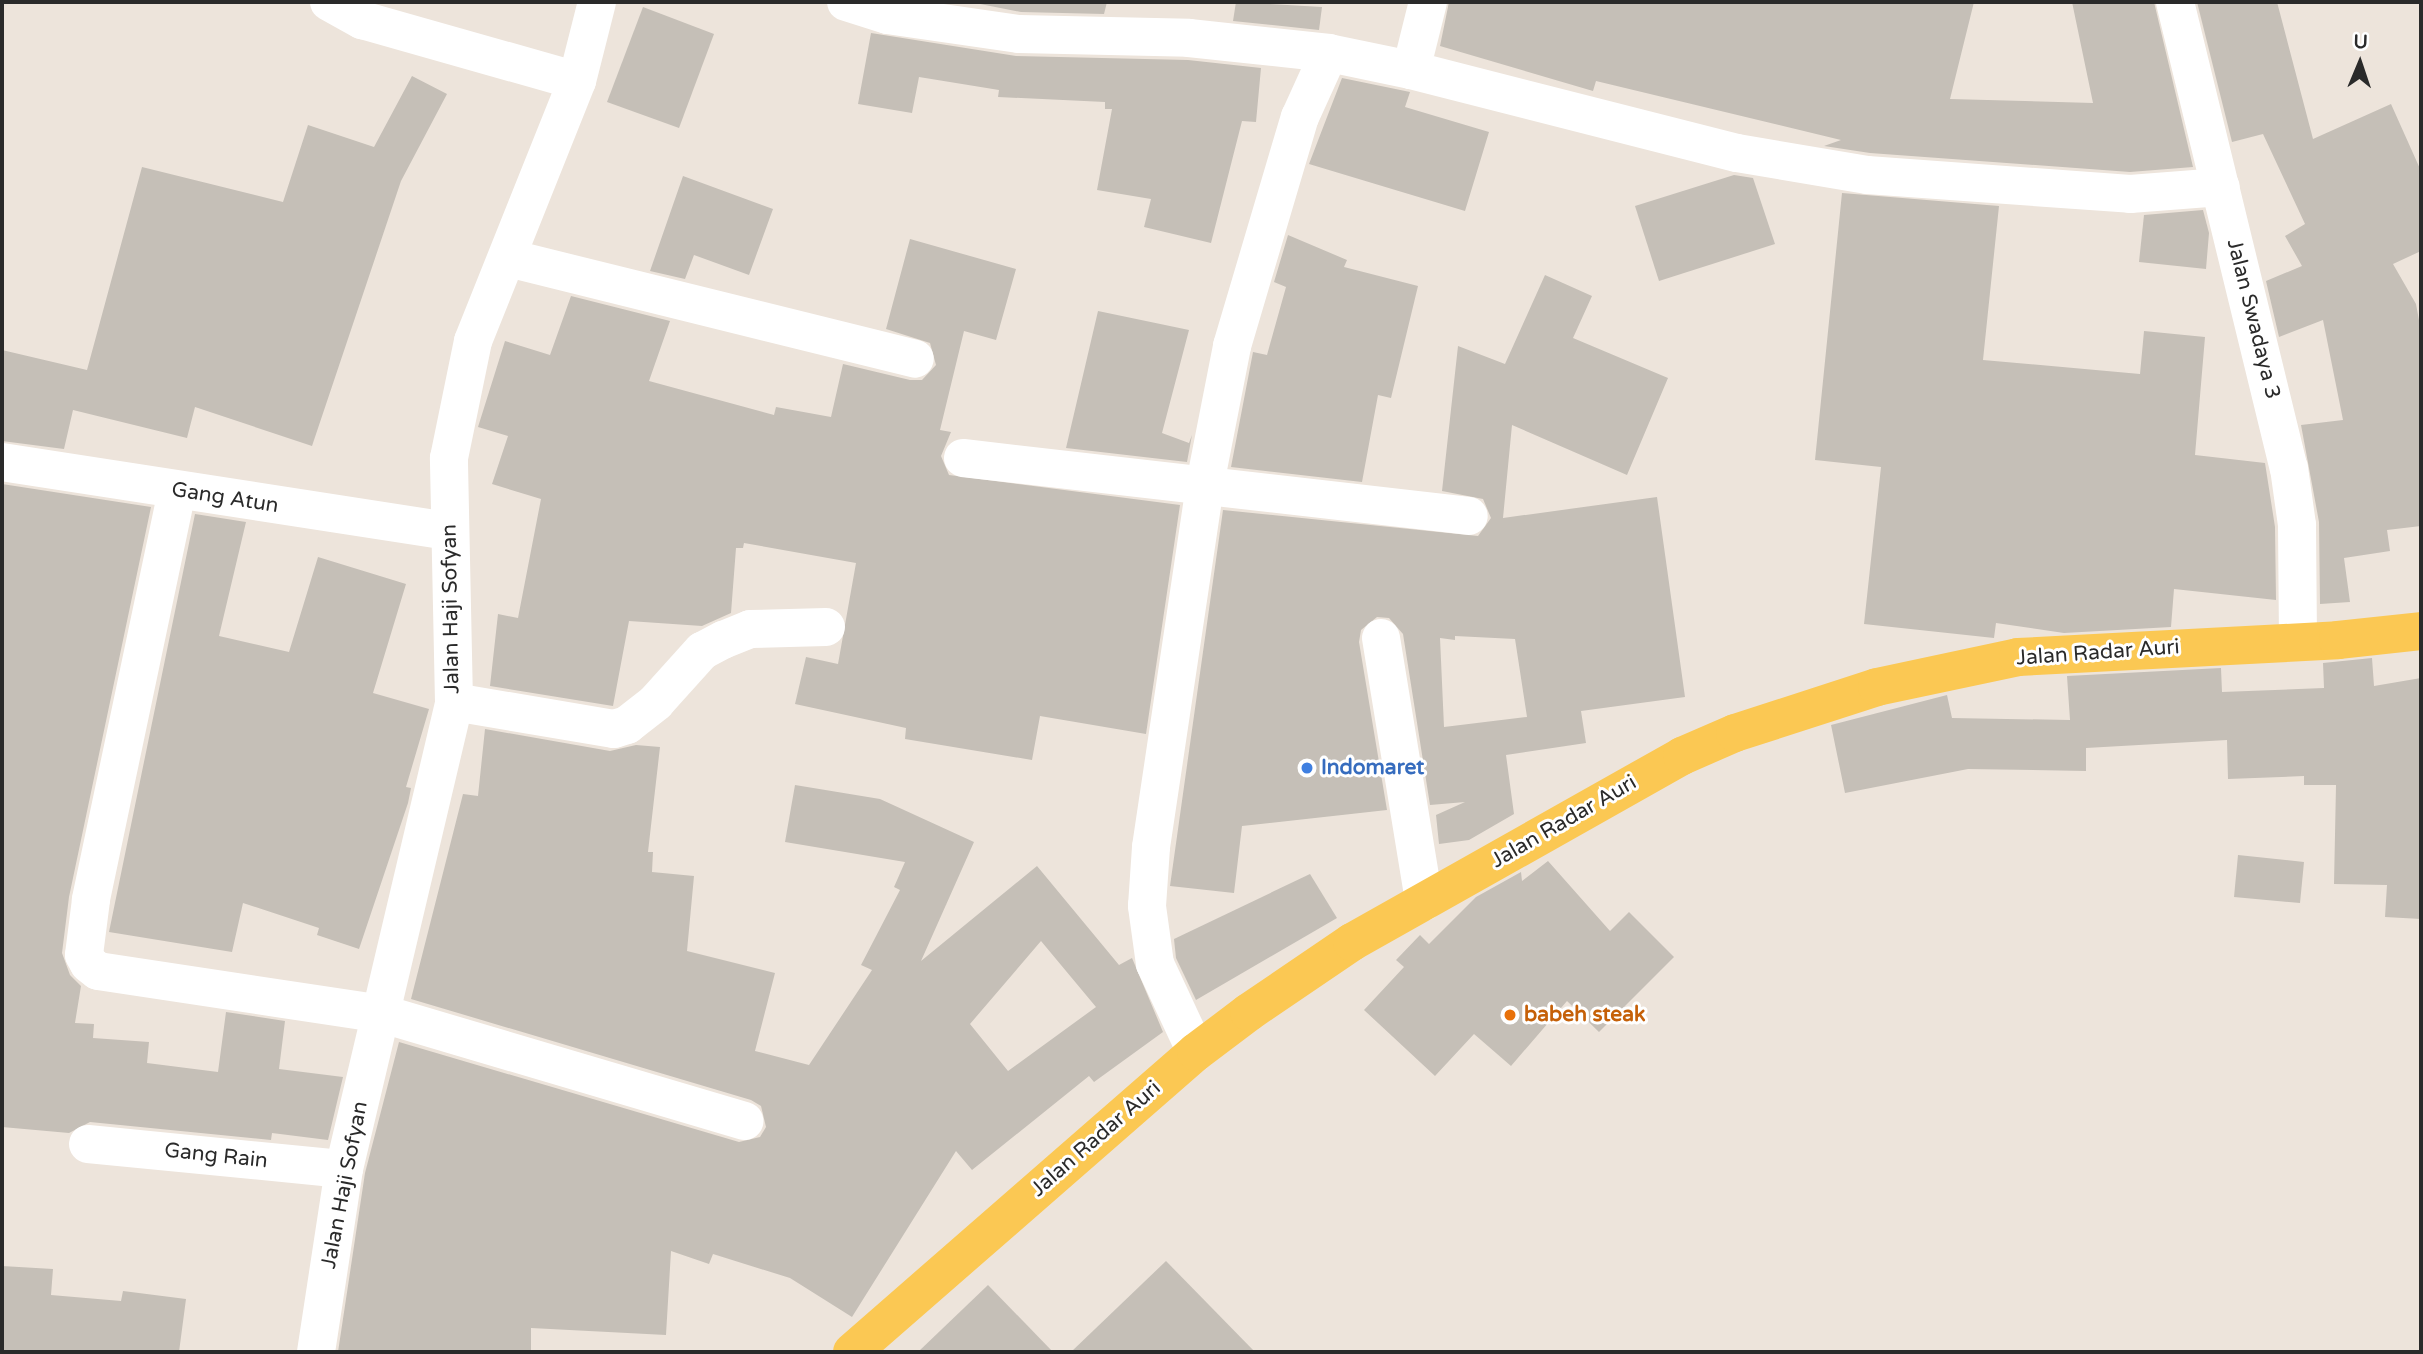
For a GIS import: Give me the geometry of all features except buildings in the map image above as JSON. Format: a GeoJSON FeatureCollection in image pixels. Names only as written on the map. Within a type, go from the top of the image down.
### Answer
{"type":"FeatureCollection","features":[{"type":"Feature","properties":{"kind":"main road","name":"Jalan Radar Auri"},"geometry":{"type":"LineString","coordinates":[[852,1352],[1196,1052],[1315,965],[1682,756],[1735,733],[1908,678],[2018,657],[2421,631]]}},
{"type":"Feature","properties":{"kind":"street"},"geometry":{"type":"LineString","coordinates":[[330,2],[362,20],[577,81]]}},
{"type":"Feature","properties":{"kind":"street","name":"Jalan Haji Sofyan"},"geometry":{"type":"LineString","coordinates":[[316,1352],[344,1169],[383,1014],[454,702],[449,458],[473,341],[577,81],[597,2]]}},
{"type":"Feature","properties":{"kind":"street"},"geometry":{"type":"LineString","coordinates":[[846,2],[887,15],[1018,34],[1189,38],[1329,53],[1411,69],[1737,153],[1867,175],[2130,194],[2221,187]]}},
{"type":"Feature","properties":{"kind":"street"},"geometry":{"type":"LineString","coordinates":[[1411,69],[1428,2]]}},
{"type":"Feature","properties":{"kind":"street","name":"Jalan Swadaya 3"},"geometry":{"type":"LineString","coordinates":[[2175,2],[2289,468],[2297,525],[2298,641]]}},
{"type":"Feature","properties":{"kind":"street"},"geometry":{"type":"LineString","coordinates":[[1196,1052],[1155,964],[1147,906],[1151,847],[1205,484],[1232,346],[1300,117],[1329,53]]}},
{"type":"Feature","properties":{"kind":"street"},"geometry":{"type":"LineString","coordinates":[[508,258],[915,359]]}},
{"type":"Feature","properties":{"kind":"street"},"geometry":{"type":"LineString","coordinates":[[963,458],[1469,516]]}},
{"type":"Feature","properties":{"kind":"street","name":"Gang Atun"},"geometry":{"type":"LineString","coordinates":[[2,462],[450,531]]}},
{"type":"Feature","properties":{"kind":"street"},"geometry":{"type":"LineString","coordinates":[[177,491],[91,900],[84,955],[99,971],[383,1014],[745,1121]]}},
{"type":"Feature","properties":{"kind":"street"},"geometry":{"type":"LineString","coordinates":[[454,702],[614,729],[627,725],[656,702],[702,652],[723,640],[750,629],[826,627]]}},
{"type":"Feature","properties":{"kind":"street"},"geometry":{"type":"LineString","coordinates":[[1381,638],[1424,902]]}},
{"type":"Feature","properties":{"kind":"street","name":"Gang Rain"},"geometry":{"type":"LineString","coordinates":[[88,1144],[344,1169]]}},
{"type":"Feature","properties":{"kind":"place","name":"Indomaret"},"geometry":{"type":"Point","coordinates":[1307,768]}},
{"type":"Feature","properties":{"kind":"place","name":"babeh steak"},"geometry":{"type":"Point","coordinates":[1510,1015]}}]}
